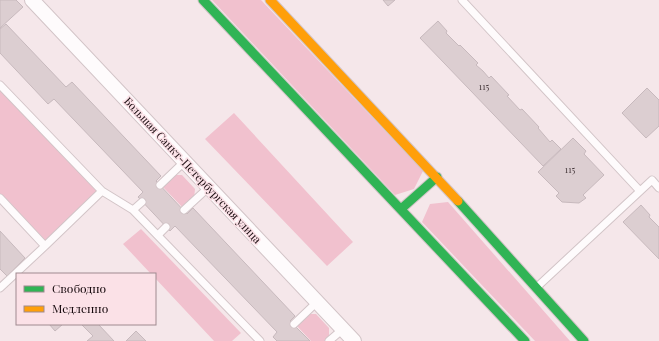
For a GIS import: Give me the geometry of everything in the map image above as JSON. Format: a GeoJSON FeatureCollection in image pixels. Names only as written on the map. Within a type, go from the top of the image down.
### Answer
{"type":"FeatureCollection","features":[{"type":"Feature","properties":{"kind":"main road"},"geometry":{"type":"LineString","coordinates":[[203,0],[525,341]]}},
{"type":"Feature","properties":{"kind":"main road"},"geometry":{"type":"LineString","coordinates":[[270,0],[437,177],[584,341]]}},
{"type":"Feature","properties":{"kind":"main road"},"geometry":{"type":"LineString","coordinates":[[401,209],[437,177]]}},
{"type":"Feature","properties":{"kind":"street","name":"Большая Санкт-Петербургская улица"},"geometry":{"type":"LineString","coordinates":[[32,0],[354,341]]}},
{"type":"Feature","properties":{"kind":"lane"},"geometry":{"type":"LineString","coordinates":[[462,0],[640,191]]}},
{"type":"Feature","properties":{"kind":"lane"},"geometry":{"type":"LineString","coordinates":[[0,85],[102,191],[134,210],[260,341]]}},
{"type":"Feature","properties":{"kind":"lane"},"geometry":{"type":"LineString","coordinates":[[160,185],[185,162]]}},
{"type":"Feature","properties":{"kind":"lane"},"geometry":{"type":"LineString","coordinates":[[537,287],[652,180],[659,188]]}},
{"type":"Feature","properties":{"kind":"lane"},"geometry":{"type":"LineString","coordinates":[[184,210],[209,186]]}},
{"type":"Feature","properties":{"kind":"lane"},"geometry":{"type":"LineString","coordinates":[[16,273],[102,191]]}},
{"type":"Feature","properties":{"kind":"lane"},"geometry":{"type":"LineString","coordinates":[[0,198],[45,246]]}},
{"type":"Feature","properties":{"kind":"lane"},"geometry":{"type":"LineString","coordinates":[[134,210],[142,202]]}},
{"type":"Feature","properties":{"kind":"lane"},"geometry":{"type":"LineString","coordinates":[[158,235],[166,227]]}},
{"type":"Feature","properties":{"kind":"lane"},"geometry":{"type":"LineString","coordinates":[[0,288],[16,273]]}},
{"type":"Feature","properties":{"kind":"lane"},"geometry":{"type":"LineString","coordinates":[[294,324],[318,302]]}},
{"type":"Feature","properties":{"kind":"lane"},"geometry":{"type":"LineString","coordinates":[[329,341],[343,328]]}},
{"type":"Feature","properties":{"kind":"shaded area"},"geometry":{"type":"Polygon","coordinates":[[[212,0],[261,0],[423,171],[414,189],[395,195],[212,0]]]}},
{"type":"Feature","properties":{"kind":"shaded area"},"geometry":{"type":"Polygon","coordinates":[[[0,85],[102,191],[45,246],[0,198],[0,85]]]}},
{"type":"Feature","properties":{"kind":"shaded area"},"geometry":{"type":"Polygon","coordinates":[[[234,113],[353,242],[327,266],[205,139],[234,113]]]}},
{"type":"Feature","properties":{"kind":"shaded area"},"geometry":{"type":"Polygon","coordinates":[[[172,175],[182,175],[195,189],[194,199],[184,209],[161,185],[172,175]]]}},
{"type":"Feature","properties":{"kind":"shaded area"},"geometry":{"type":"Polygon","coordinates":[[[448,202],[570,341],[535,341],[422,222],[430,204],[448,202]]]}},
{"type":"Feature","properties":{"kind":"shaded area"},"geometry":{"type":"Polygon","coordinates":[[[141,229],[241,333],[232,341],[214,341],[156,279],[156,273],[150,273],[123,244],[141,229]]]}},
{"type":"Feature","properties":{"kind":"shaded area"},"geometry":{"type":"Polygon","coordinates":[[[307,314],[316,314],[329,328],[329,338],[325,341],[311,341],[295,324],[307,314]]]}},
{"type":"Feature","properties":{"kind":"building"},"geometry":{"type":"Polygon","coordinates":[[[0,0],[16,0],[23,7],[0,28],[0,0]]]}},
{"type":"Feature","properties":{"kind":"building"},"geometry":{"type":"Polygon","coordinates":[[[383,0],[395,0],[388,6],[383,0]]]}},
{"type":"Feature","properties":{"kind":"building"},"geometry":{"type":"Polygon","coordinates":[[[438,21],[447,31],[446,33],[478,63],[476,65],[489,78],[491,76],[509,95],[507,96],[520,110],[522,109],[539,127],[538,128],[550,142],[552,140],[561,149],[543,166],[420,38],[438,21]]]}},
{"type":"Feature","properties":{"kind":"building"},"geometry":{"type":"Polygon","coordinates":[[[6,24],[66,87],[72,82],[161,176],[156,181],[187,214],[193,208],[295,316],[290,321],[310,341],[277,341],[273,337],[277,332],[175,226],[170,231],[138,197],[143,192],[54,99],[48,104],[0,53],[0,29],[6,24]]]}},
{"type":"Feature","properties":{"kind":"building"},"geometry":{"type":"Polygon","coordinates":[[[647,88],[659,100],[659,126],[646,138],[622,113],[647,88]]]}},
{"type":"Feature","properties":{"kind":"building"},"geometry":{"type":"Polygon","coordinates":[[[573,138],[586,151],[584,154],[604,175],[583,195],[586,198],[579,203],[562,202],[556,196],[559,193],[538,172],[573,138]]]}},
{"type":"Feature","properties":{"kind":"building"},"geometry":{"type":"Polygon","coordinates":[[[641,205],[650,215],[649,217],[659,227],[659,259],[623,222],[641,205]]]}},
{"type":"Feature","properties":{"kind":"building"},"geometry":{"type":"Polygon","coordinates":[[[0,231],[25,258],[7,276],[0,269],[0,231]]]}},
{"type":"Feature","properties":{"kind":"building"},"geometry":{"type":"Polygon","coordinates":[[[50,325],[62,325],[55,331],[50,325]]]}},
{"type":"Feature","properties":{"kind":"building"},"geometry":{"type":"Polygon","coordinates":[[[82,325],[99,325],[114,341],[87,341],[93,336],[82,325]]]}},
{"type":"Feature","properties":{"kind":"building"},"geometry":{"type":"Polygon","coordinates":[[[136,331],[146,341],[126,341],[136,331]]]}},
{"type":"Feature","properties":{"kind":"traffic: fast"},"geometry":{"type":"LineString","coordinates":[[203,0],[525,341]]}},
{"type":"Feature","properties":{"kind":"traffic: fast"},"geometry":{"type":"LineString","coordinates":[[401,209],[437,177]]}},
{"type":"Feature","properties":{"kind":"traffic: fast"},"geometry":{"type":"LineString","coordinates":[[458,201],[584,341]]}},
{"type":"Feature","properties":{"kind":"traffic: slow"},"geometry":{"type":"LineString","coordinates":[[270,0],[458,201]]}}]}
